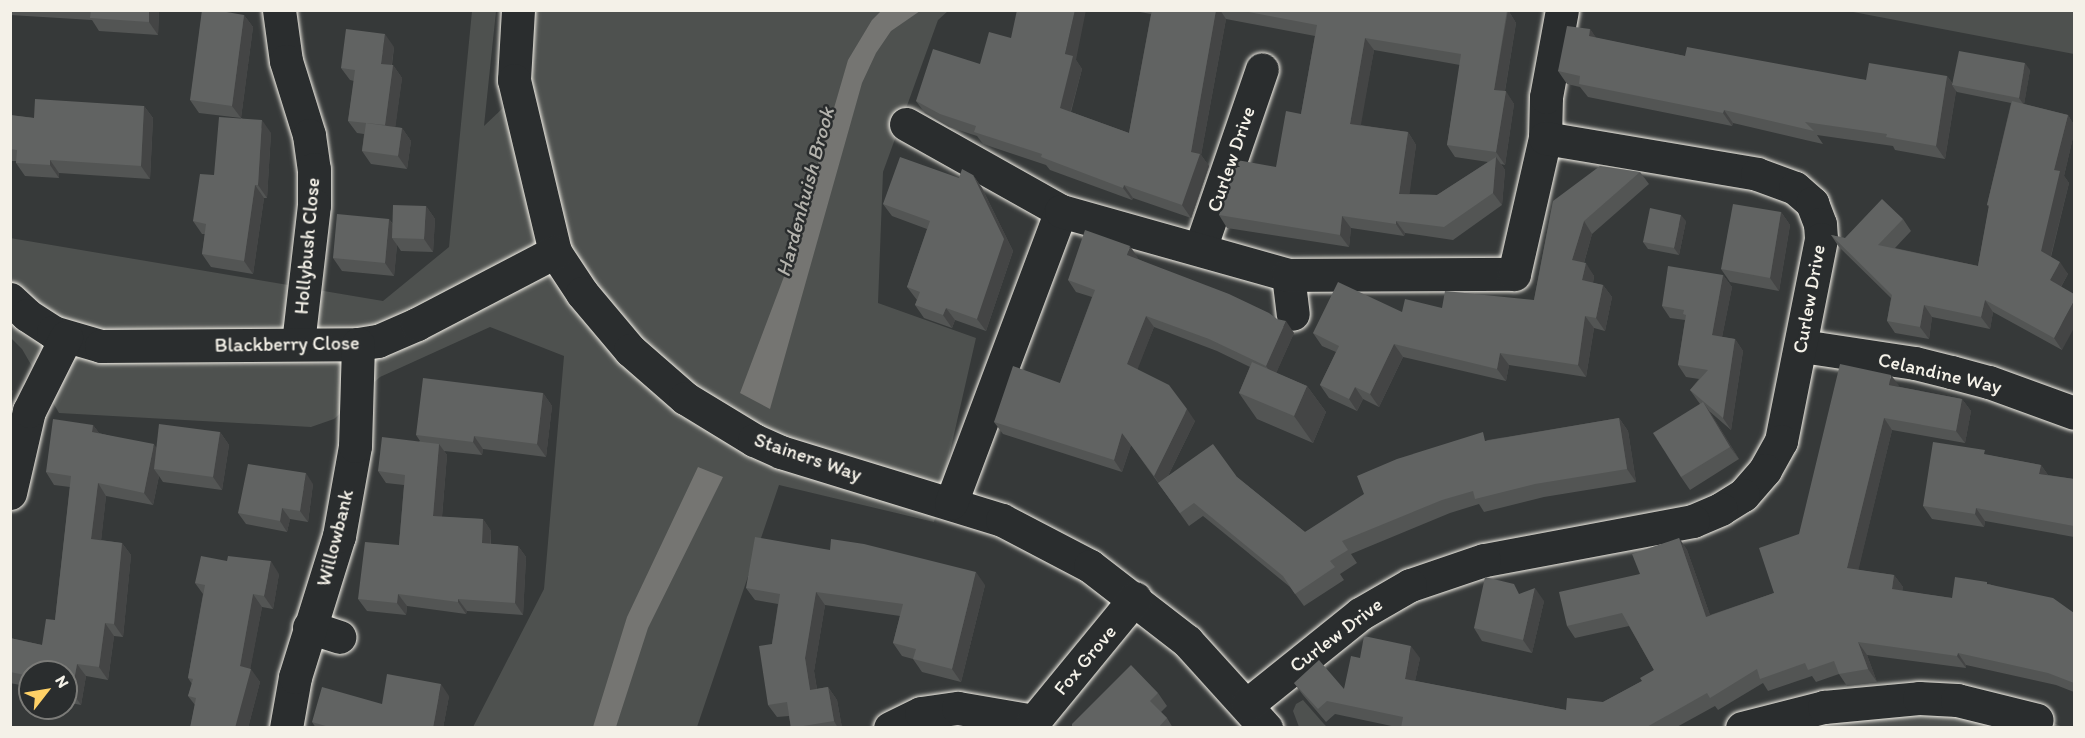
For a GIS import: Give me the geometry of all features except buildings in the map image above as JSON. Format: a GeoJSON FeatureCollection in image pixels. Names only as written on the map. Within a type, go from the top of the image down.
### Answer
{"type":"FeatureCollection","features":[{"type":"Feature","properties":{"kind":"street","name":"Hollybush Close"},"geometry":{"type":"LineString","coordinates":[[279,10],[286,61],[309,135],[314,169],[314,205],[298,343]]}},
{"type":"Feature","properties":{"kind":"street","name":"Stainers Way"},"geometry":{"type":"LineString","coordinates":[[518,10],[514,80],[555,252],[582,293],[630,350],[685,398],[724,423],[782,452],[1002,520],[1090,566],[1135,598],[1187,641],[1257,716]]}},
{"type":"Feature","properties":{"kind":"street"},"geometry":{"type":"LineString","coordinates":[[906,124],[1061,211],[1288,275],[1514,274],[1545,138],[1546,97],[1562,10]]}},
{"type":"Feature","properties":{"kind":"street","name":"Curlew Drive"},"geometry":{"type":"LineString","coordinates":[[1200,249],[1262,69]]}},
{"type":"Feature","properties":{"kind":"street","name":"Curlew Drive"},"geometry":{"type":"LineString","coordinates":[[1257,716],[1360,614],[1410,585],[1484,560],[1693,520],[1732,503],[1743,495],[1765,471],[1781,441],[1802,346],[1821,238],[1817,214],[1804,195],[1780,181],[1757,174],[1545,138]]}},
{"type":"Feature","properties":{"kind":"street"},"geometry":{"type":"LineString","coordinates":[[951,503],[1061,211]]}},
{"type":"Feature","properties":{"kind":"street","name":"Blackberry Close"},"geometry":{"type":"LineString","coordinates":[[10,299],[27,315],[66,337],[101,346],[358,344],[378,340],[417,324],[555,252]]}},
{"type":"Feature","properties":{"kind":"street"},"geometry":{"type":"LineString","coordinates":[[1288,275],[1293,314]]}},
{"type":"Feature","properties":{"kind":"street"},"geometry":{"type":"LineString","coordinates":[[10,493],[29,411],[66,337]]}},
{"type":"Feature","properties":{"kind":"street","name":"Willowbank"},"geometry":{"type":"LineString","coordinates":[[286,728],[295,676],[324,632],[327,578],[339,536],[355,446],[358,344]]}},
{"type":"Feature","properties":{"kind":"street","name":"Celandine Way"},"geometry":{"type":"LineString","coordinates":[[1802,346],[1915,363],[1989,382],[2074,413]]}},
{"type":"Feature","properties":{"kind":"street","name":"Fox Grove"},"geometry":{"type":"LineString","coordinates":[[890,728],[921,713],[958,708],[1035,724],[1135,598]]}},
{"type":"Feature","properties":{"kind":"street"},"geometry":{"type":"LineString","coordinates":[[1742,728],[1824,707],[1919,698],[1957,700],[1999,719],[2037,720]]}},
{"type":"Feature","properties":{"kind":"shaded area"},"geometry":{"type":"Polygon","coordinates":[[[472,11],[496,11],[484,126],[526,86],[532,11],[948,11],[938,20],[883,172],[878,303],[976,338],[934,522],[779,485],[697,727],[473,727],[544,589],[564,356],[490,327],[380,377],[334,419],[311,427],[59,413],[22,349],[11,338],[10,238],[383,301],[449,247],[472,11]]]}},
{"type":"Feature","properties":{"kind":"shaded area"},"geometry":{"type":"Polygon","coordinates":[[[881,11],[920,11],[891,31],[876,53],[862,83],[770,409],[740,393],[788,266],[848,60],[872,20],[881,11]]]}},
{"type":"Feature","properties":{"kind":"shaded area"},"geometry":{"type":"Polygon","coordinates":[[[1848,11],[2074,11],[2074,54],[1848,11]]]}},
{"type":"Feature","properties":{"kind":"shaded area"},"geometry":{"type":"Polygon","coordinates":[[[698,467],[723,477],[648,628],[616,727],[593,727],[627,617],[698,467]]]}},
{"type":"Feature","properties":{"kind":"shaded area"},"geometry":{"type":"Polygon","coordinates":[[[1303,700],[1327,727],[1299,727],[1293,711],[1296,704],[1303,700]]]}},
{"type":"Feature","properties":{"kind":"shaded area"},"geometry":{"type":"Polygon","coordinates":[[[1814,702],[2044,719],[2063,727],[1726,728],[1814,702]]]}},
{"type":"Feature","properties":{"kind":"water label","name":"Hardenhuish Brook"},"geometry":{"type":"Point","coordinates":[805,192]}}]}
